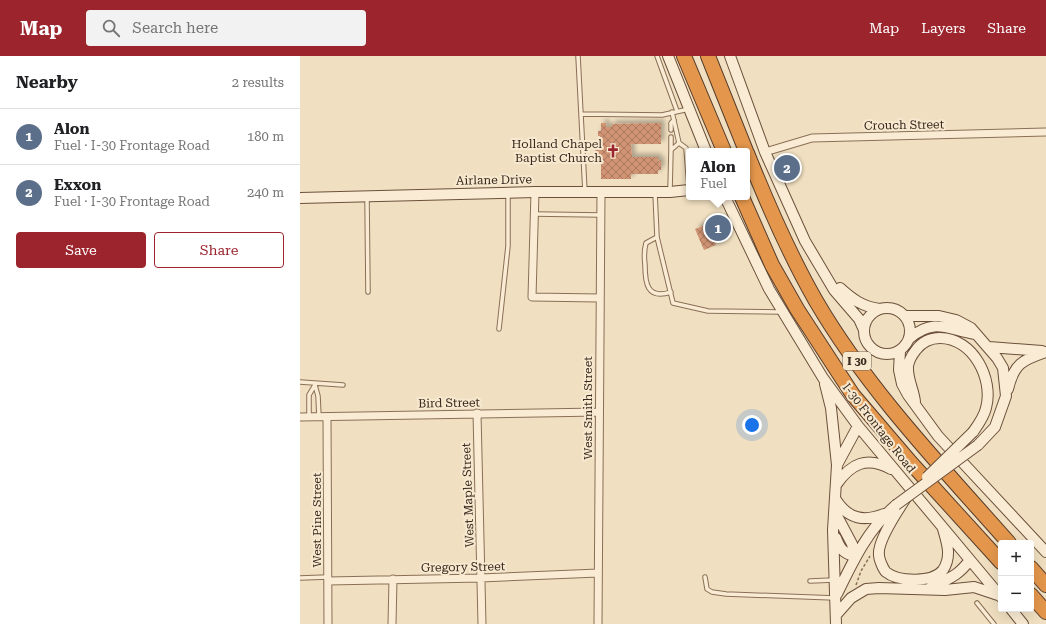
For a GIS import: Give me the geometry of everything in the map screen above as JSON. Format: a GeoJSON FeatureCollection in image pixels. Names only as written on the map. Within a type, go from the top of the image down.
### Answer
{"type":"FeatureCollection","features":[{"type":"Feature","properties":{"kind":"highway"},"geometry":{"type":"LineString","coordinates":[[684,56],[723,148]]}},
{"type":"Feature","properties":{"kind":"highway","name":"I 30"},"geometry":{"type":"LineString","coordinates":[[708,56],[745,148]]}},
{"type":"Feature","properties":{"kind":"highway","name":"I 30"},"geometry":{"type":"LineString","coordinates":[[750,159],[779,227],[816,301],[849,350],[909,430],[1006,540]]}},
{"type":"Feature","properties":{"kind":"highway","name":"I 30"},"geometry":{"type":"LineString","coordinates":[[743,200],[756,230],[801,316],[853,395],[911,463],[998,559]]}},
{"type":"Feature","properties":{"kind":"highway"},"geometry":{"type":"LineString","coordinates":[[1034,571],[1046,585]]}},
{"type":"Feature","properties":{"kind":"highway"},"geometry":{"type":"LineString","coordinates":[[1034,598],[1046,612]]}},
{"type":"Feature","properties":{"kind":"main road"},"geometry":{"type":"LineString","coordinates":[[668,56],[705,148]]}},
{"type":"Feature","properties":{"kind":"main road"},"geometry":{"type":"LineString","coordinates":[[730,56],[765,152],[805,241],[834,290],[859,319],[864,330],[866,342],[878,353],[889,355],[900,351],[908,343],[910,338],[910,326],[906,316]]}},
{"type":"Feature","properties":{"kind":"main road","name":"Airlane Drive"},"geometry":{"type":"LineString","coordinates":[[300,198],[535,192],[670,192],[686,189]]}},
{"type":"Feature","properties":{"kind":"main road","name":"I-30 Frontage Road"},"geometry":{"type":"LineString","coordinates":[[726,200],[769,289],[823,378],[858,426],[998,594]]}},
{"type":"Feature","properties":{"kind":"main road"},"geometry":{"type":"LineString","coordinates":[[832,285],[867,307],[896,310],[906,316],[939,316],[956,320],[971,328],[975,334],[989,347],[1003,368],[1006,396]]}},
{"type":"Feature","properties":{"kind":"main road"},"geometry":{"type":"LineString","coordinates":[[864,330],[870,315],[880,309]]}},
{"type":"Feature","properties":{"kind":"main road"},"geometry":{"type":"LineString","coordinates":[[910,338],[929,326],[938,325],[975,334]]}},
{"type":"Feature","properties":{"kind":"main road"},"geometry":{"type":"LineString","coordinates":[[916,406],[909,380],[908,367],[911,356],[919,346],[935,338],[945,338],[958,342],[970,350],[984,376],[988,391],[986,410],[973,432],[932,470],[924,484]]}},
{"type":"Feature","properties":{"kind":"main road"},"geometry":{"type":"LineString","coordinates":[[989,347],[1028,351],[1046,351]]}},
{"type":"Feature","properties":{"kind":"main road"},"geometry":{"type":"LineString","coordinates":[[900,351],[898,362],[900,378],[908,395],[938,436],[1046,552]]}},
{"type":"Feature","properties":{"kind":"main road"},"geometry":{"type":"LineString","coordinates":[[836,597],[864,539],[886,513],[978,445],[995,427],[1012,374],[1017,365],[1046,351]]}},
{"type":"Feature","properties":{"kind":"main road"},"geometry":{"type":"LineString","coordinates":[[823,378],[831,408],[837,465],[836,500],[834,510],[836,620]]}},
{"type":"Feature","properties":{"kind":"main road"},"geometry":{"type":"LineString","coordinates":[[837,465],[841,454],[858,426]]}},
{"type":"Feature","properties":{"kind":"main road"},"geometry":{"type":"LineString","coordinates":[[836,486],[846,472],[861,464],[877,463],[895,471]]}},
{"type":"Feature","properties":{"kind":"main road"},"geometry":{"type":"LineString","coordinates":[[907,497],[888,526],[880,547],[878,555],[885,571],[897,578],[912,580],[930,578],[942,570],[949,553],[943,527]]}},
{"type":"Feature","properties":{"kind":"main road"},"geometry":{"type":"LineString","coordinates":[[836,500],[847,513],[859,518],[871,519],[886,513]]}},
{"type":"Feature","properties":{"kind":"main road"},"geometry":{"type":"LineString","coordinates":[[834,510],[852,544],[855,556]]}},
{"type":"Feature","properties":{"kind":"main road"},"geometry":{"type":"LineString","coordinates":[[834,530],[839,547],[847,555],[855,556]]}},
{"type":"Feature","properties":{"kind":"main road"},"geometry":{"type":"LineString","coordinates":[[927,590],[948,581],[964,569],[970,560]]}},
{"type":"Feature","properties":{"kind":"main road"},"geometry":{"type":"LineString","coordinates":[[836,620],[851,598],[866,589],[945,590],[974,587],[998,595]]}},
{"type":"Feature","properties":{"kind":"main road"},"geometry":{"type":"LineString","coordinates":[[1013,612],[1023,624]]}},
{"type":"Feature","properties":{"kind":"street","name":"Crouch Street"},"geometry":{"type":"LineString","coordinates":[[765,152],[812,138],[1046,132]]}},
{"type":"Feature","properties":{"kind":"street"},"geometry":{"type":"LineString","coordinates":[[535,192],[532,297],[599,298]]}},
{"type":"Feature","properties":{"kind":"street","name":"West Smith Street"},"geometry":{"type":"LineString","coordinates":[[598,624],[599,298],[601,193]]}},
{"type":"Feature","properties":{"kind":"street","name":"Bird Street"},"geometry":{"type":"LineString","coordinates":[[300,417],[599,412]]}},
{"type":"Feature","properties":{"kind":"street","name":"West Maple Street"},"geometry":{"type":"LineString","coordinates":[[477,413],[482,624]]}},
{"type":"Feature","properties":{"kind":"street","name":"West Pine Street"},"geometry":{"type":"LineString","coordinates":[[327,417],[328,624]]}},
{"type":"Feature","properties":{"kind":"street","name":"Gregory Street"},"geometry":{"type":"LineString","coordinates":[[328,579],[481,578],[598,573]]}},
{"type":"Feature","properties":{"kind":"street"},"geometry":{"type":"LineString","coordinates":[[392,624],[393,579]]}},
{"type":"Feature","properties":{"kind":"lane"},"geometry":{"type":"LineString","coordinates":[[578,56],[585,193]]}},
{"type":"Feature","properties":{"kind":"lane"},"geometry":{"type":"LineString","coordinates":[[657,56],[674,112],[674,120],[679,143],[686,148]]}},
{"type":"Feature","properties":{"kind":"lane"},"geometry":{"type":"LineString","coordinates":[[581,114],[662,115],[690,109]]}},
{"type":"Feature","properties":{"kind":"lane"},"geometry":{"type":"LineString","coordinates":[[671,130],[670,123],[674,120]]}},
{"type":"Feature","properties":{"kind":"lane"},"geometry":{"type":"LineString","coordinates":[[670,192],[671,137]]}},
{"type":"Feature","properties":{"kind":"lane"},"geometry":{"type":"LineString","coordinates":[[671,150],[679,143]]}},
{"type":"Feature","properties":{"kind":"lane"},"geometry":{"type":"LineString","coordinates":[[654,192],[657,237],[673,303],[708,311],[782,312]]}},
{"type":"Feature","properties":{"kind":"lane"},"geometry":{"type":"LineString","coordinates":[[499,329],[508,246],[508,193]]}},
{"type":"Feature","properties":{"kind":"lane"},"geometry":{"type":"LineString","coordinates":[[367,196],[368,292]]}},
{"type":"Feature","properties":{"kind":"lane"},"geometry":{"type":"LineString","coordinates":[[535,214],[600,215]]}},
{"type":"Feature","properties":{"kind":"lane"},"geometry":{"type":"LineString","coordinates":[[657,237],[646,243],[644,249],[645,281],[648,288],[653,293],[664,294],[670,292]]}},
{"type":"Feature","properties":{"kind":"lane"},"geometry":{"type":"LineString","coordinates":[[300,382],[315,385],[343,385]]}},
{"type":"Feature","properties":{"kind":"lane"},"geometry":{"type":"LineString","coordinates":[[315,385],[318,396],[319,417]]}},
{"type":"Feature","properties":{"kind":"lane"},"geometry":{"type":"LineString","coordinates":[[309,417],[309,395],[315,385]]}},
{"type":"Feature","properties":{"kind":"lane"},"geometry":{"type":"LineString","coordinates":[[705,577],[707,589],[719,593],[836,597]]}},
{"type":"Feature","properties":{"kind":"lane"},"geometry":{"type":"LineString","coordinates":[[300,578],[328,579]]}},
{"type":"Feature","properties":{"kind":"lane"},"geometry":{"type":"LineString","coordinates":[[810,581],[835,580]]}},
{"type":"Feature","properties":{"kind":"lane"},"geometry":{"type":"LineString","coordinates":[[977,604],[994,624]]}},
{"type":"Feature","properties":{"kind":"path"},"geometry":{"type":"LineString","coordinates":[[854,588],[861,571],[870,558],[869,556],[872,555]]}},
{"type":"Feature","properties":{"kind":"building","name":"Holland Chapel Baptist Church"},"geometry":{"type":"Polygon","coordinates":[[[601,123],[606,123],[606,127],[612,127],[612,124],[661,123],[661,144],[631,144],[632,157],[658,157],[658,161],[661,160],[661,170],[658,170],[658,174],[631,174],[631,179],[601,179],[601,163],[595,163],[595,143],[600,143],[598,131],[601,131],[601,123]]]}},
{"type":"Feature","properties":{"kind":"building"},"geometry":{"type":"Polygon","coordinates":[[[724,218],[730,230],[713,238],[716,245],[704,250],[695,229],[724,218]]]}},
{"type":"Feature","properties":{"kind":"place","name":"Holland Chapel Baptist Church"},"geometry":{"type":"Point","coordinates":[613,151]}},
{"type":"Feature","properties":{"kind":"place","name":"Exxon"},"geometry":{"type":"Point","coordinates":[787,168]}},
{"type":"Feature","properties":{"kind":"place","name":"Alon"},"geometry":{"type":"Point","coordinates":[718,228]}}]}
